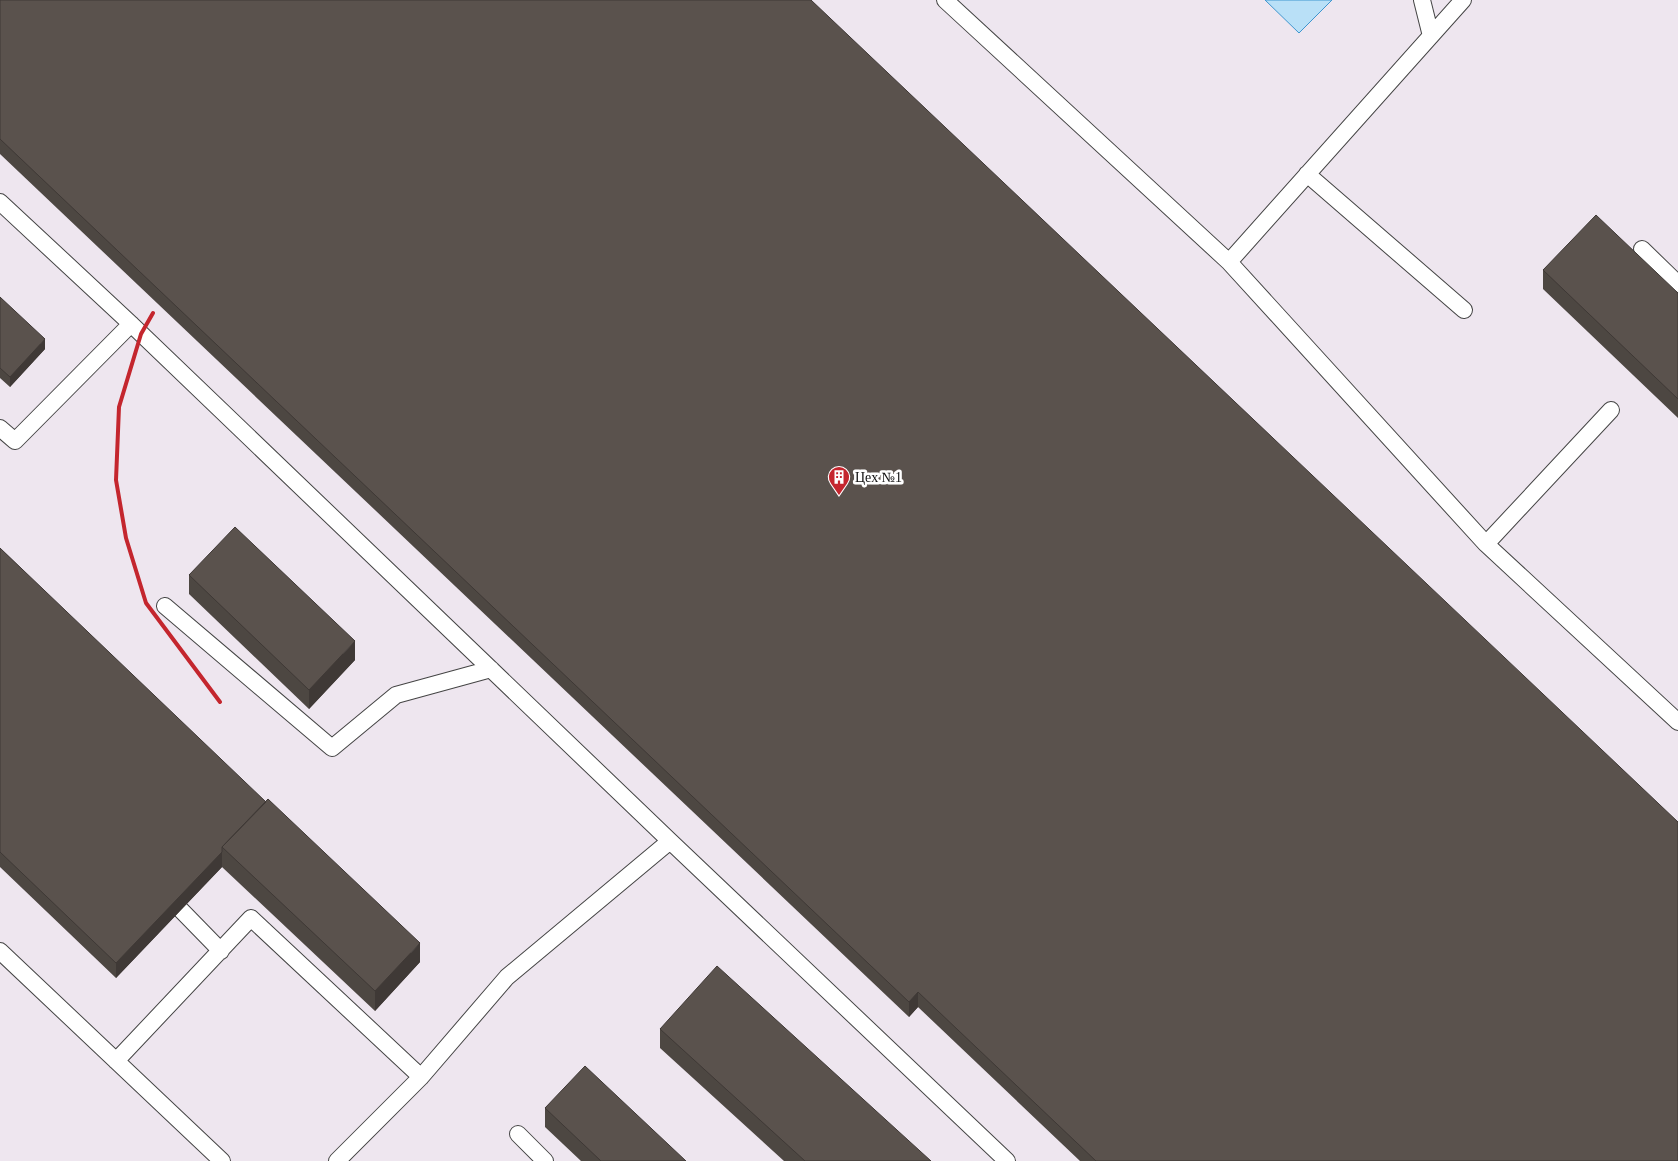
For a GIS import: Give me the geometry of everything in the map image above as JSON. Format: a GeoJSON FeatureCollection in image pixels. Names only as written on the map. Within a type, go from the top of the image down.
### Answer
{"type":"FeatureCollection","features":[{"type":"Feature","properties":{"kind":"lane"},"geometry":{"type":"LineString","coordinates":[[945,0],[1229,262],[1486,544],[1678,722]]}},
{"type":"Feature","properties":{"kind":"lane"},"geometry":{"type":"LineString","coordinates":[[1422,0],[1431,36]]}},
{"type":"Feature","properties":{"kind":"lane"},"geometry":{"type":"LineString","coordinates":[[1229,262],[1463,0]]}},
{"type":"Feature","properties":{"kind":"lane"},"geometry":{"type":"LineString","coordinates":[[1307,174],[1464,310]]}},
{"type":"Feature","properties":{"kind":"lane"},"geometry":{"type":"LineString","coordinates":[[0,202],[131,324],[1008,1161]]}},
{"type":"Feature","properties":{"kind":"lane"},"geometry":{"type":"LineString","coordinates":[[1642,249],[1678,284]]}},
{"type":"Feature","properties":{"kind":"lane"},"geometry":{"type":"LineString","coordinates":[[0,428],[15,441],[131,324]]}},
{"type":"Feature","properties":{"kind":"lane"},"geometry":{"type":"LineString","coordinates":[[1486,544],[1611,410]]}},
{"type":"Feature","properties":{"kind":"lane"},"geometry":{"type":"LineString","coordinates":[[165,606],[332,748],[396,695],[491,669]]}},
{"type":"Feature","properties":{"kind":"lane"},"geometry":{"type":"LineString","coordinates":[[337,1161],[421,1078],[507,977],[670,840]]}},
{"type":"Feature","properties":{"kind":"lane"},"geometry":{"type":"LineString","coordinates":[[181,910],[221,951]]}},
{"type":"Feature","properties":{"kind":"lane"},"geometry":{"type":"LineString","coordinates":[[116,1061],[251,918],[421,1078]]}},
{"type":"Feature","properties":{"kind":"lane"},"geometry":{"type":"LineString","coordinates":[[0,951],[222,1161]]}},
{"type":"Feature","properties":{"kind":"lane"},"geometry":{"type":"LineString","coordinates":[[518,1134],[545,1161]]}},
{"type":"Feature","properties":{"kind":"shaded area"},"geometry":{"type":"Polygon","coordinates":[[[0,0],[1678,0],[1678,1161],[0,1161],[0,0]]]}},
{"type":"Feature","properties":{"kind":"water"},"geometry":{"type":"Polygon","coordinates":[[[1265,0],[1332,0],[1299,33],[1265,0]]]}},
{"type":"Feature","properties":{"kind":"building","name":"Цех №1"},"geometry":{"type":"Polygon","coordinates":[[[0,0],[811,0],[1678,822],[1678,1161],[1096,1161],[918,992],[909,1002],[0,139],[0,0]]]}},
{"type":"Feature","properties":{"kind":"building"},"geometry":{"type":"Polygon","coordinates":[[[1596,215],[1678,293],[1678,399],[1543,270],[1596,215]]]}},
{"type":"Feature","properties":{"kind":"building"},"geometry":{"type":"Polygon","coordinates":[[[0,297],[45,339],[10,377],[0,368],[0,297]]]}},
{"type":"Feature","properties":{"kind":"building"},"geometry":{"type":"Polygon","coordinates":[[[235,527],[355,641],[309,690],[189,575],[235,527]]]}},
{"type":"Feature","properties":{"kind":"building"},"geometry":{"type":"Polygon","coordinates":[[[0,548],[266,802],[222,847],[222,852],[116,963],[0,852],[0,548]]]}},
{"type":"Feature","properties":{"kind":"building"},"geometry":{"type":"Polygon","coordinates":[[[268,799],[420,943],[375,991],[222,847],[268,799]]]}},
{"type":"Feature","properties":{"kind":"building"},"geometry":{"type":"Polygon","coordinates":[[[717,966],[931,1161],[805,1161],[660,1029],[717,966]]]}},
{"type":"Feature","properties":{"kind":"building"},"geometry":{"type":"Polygon","coordinates":[[[585,1066],[686,1161],[601,1161],[545,1108],[585,1066]]]}},
{"type":"Feature","properties":{"kind":"railway"},"geometry":{"type":"LineString","coordinates":[[153,313],[141,334],[119,407],[116,480],[126,538],[146,603],[220,702]]}},
{"type":"Feature","properties":{"kind":"place","name":"Цех №1"},"geometry":{"type":"Point","coordinates":[839,496]}}]}
